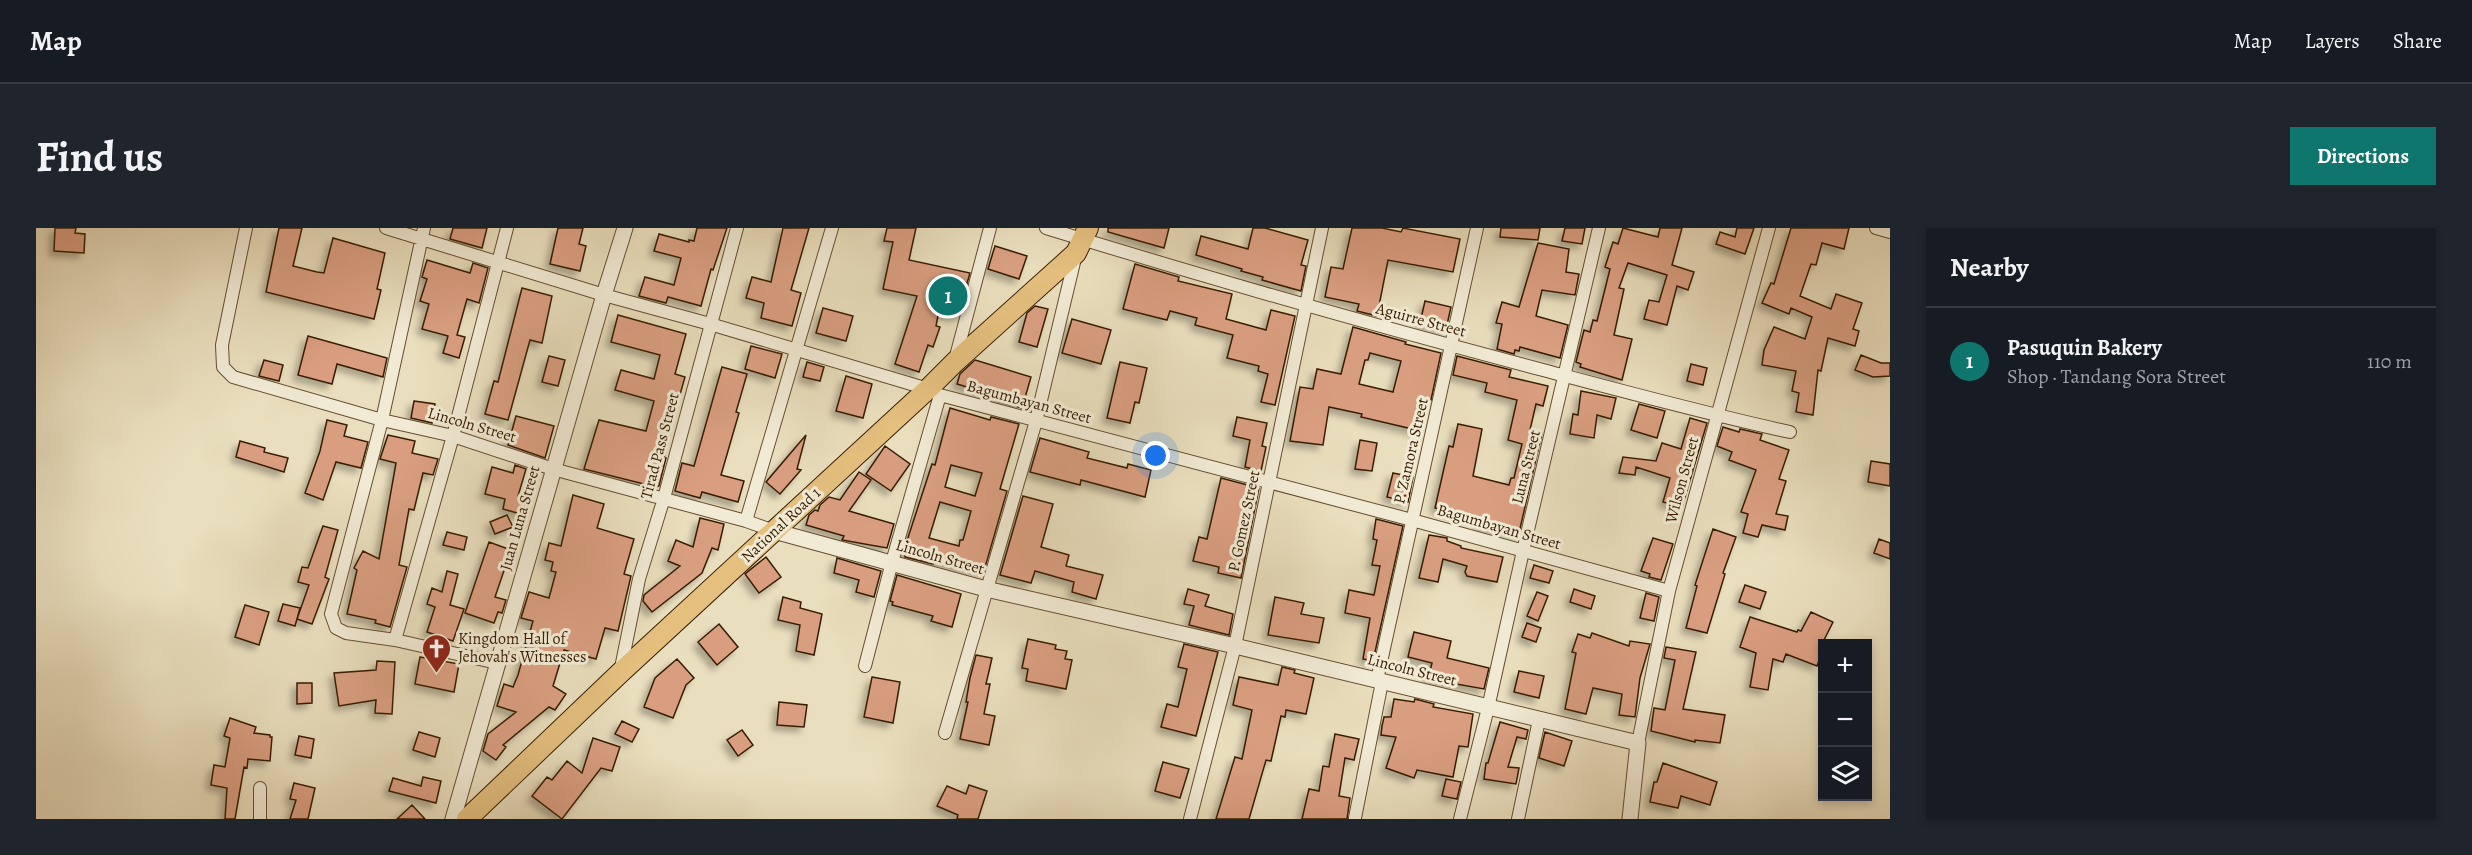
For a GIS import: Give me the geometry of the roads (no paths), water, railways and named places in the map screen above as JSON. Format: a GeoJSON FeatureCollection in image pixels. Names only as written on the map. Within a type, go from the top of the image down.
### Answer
{"type":"FeatureCollection","features":[{"type":"Feature","properties":{"kind":"main road","name":"National Road 1"},"geometry":{"type":"LineString","coordinates":[[467,819],[620,673],[774,531],[934,392],[955,362],[1083,240]]}},
{"type":"Feature","properties":{"kind":"street","name":"Lincoln Street"},"geometry":{"type":"LineString","coordinates":[[246,228],[222,345],[223,367],[238,380],[382,420],[453,436],[553,469],[746,521],[774,531],[892,561],[986,589],[1638,743]]}},
{"type":"Feature","properties":{"kind":"street","name":"Bagumbayan Street"},"geometry":{"type":"LineString","coordinates":[[386,228],[423,233],[499,261],[604,295],[710,324],[1036,421],[1412,520],[1669,591]]}},
{"type":"Feature","properties":{"kind":"street"},"geometry":{"type":"LineString","coordinates":[[395,640],[453,436],[507,228]]}},
{"type":"Feature","properties":{"kind":"street","name":"Juan Luna Street"},"geometry":{"type":"LineString","coordinates":[[453,819],[625,228]]}},
{"type":"Feature","properties":{"kind":"street","name":"Tirad Pass Street"},"geometry":{"type":"LineString","coordinates":[[620,673],[639,579],[664,498],[737,228]]}},
{"type":"Feature","properties":{"kind":"street"},"geometry":{"type":"LineString","coordinates":[[746,521],[832,228]]}},
{"type":"Feature","properties":{"kind":"street"},"geometry":{"type":"LineString","coordinates":[[955,362],[990,228]]}},
{"type":"Feature","properties":{"kind":"street","name":"Aguirre Street"},"geometry":{"type":"LineString","coordinates":[[1046,228],[1306,306],[1451,346],[1717,416],[1790,432]]}},
{"type":"Feature","properties":{"kind":"street","name":"P. Gomez Street"},"geometry":{"type":"LineString","coordinates":[[1190,819],[1235,646],[1322,228]]}},
{"type":"Feature","properties":{"kind":"street","name":"P. Zamora Street"},"geometry":{"type":"LineString","coordinates":[[1355,818],[1412,520],[1477,228]]}},
{"type":"Feature","properties":{"kind":"street","name":"Luna Street"},"geometry":{"type":"LineString","coordinates":[[1460,819],[1488,708],[1599,228]]}},
{"type":"Feature","properties":{"kind":"street","name":"Wilson Street"},"geometry":{"type":"LineString","coordinates":[[1638,743],[1669,591],[1769,228]]}},
{"type":"Feature","properties":{"kind":"street"},"geometry":{"type":"LineString","coordinates":[[1876,228],[1890,232]]}},
{"type":"Feature","properties":{"kind":"street"},"geometry":{"type":"LineString","coordinates":[[423,233],[382,420],[332,608],[333,623],[339,631],[395,640],[497,663]]}},
{"type":"Feature","properties":{"kind":"street"},"geometry":{"type":"LineString","coordinates":[[945,733],[1036,421],[1083,240]]}},
{"type":"Feature","properties":{"kind":"street"},"geometry":{"type":"LineString","coordinates":[[865,666],[934,392]]}},
{"type":"Feature","properties":{"kind":"street"},"geometry":{"type":"LineString","coordinates":[[1518,819],[1539,720]]}},
{"type":"Feature","properties":{"kind":"street"},"geometry":{"type":"LineString","coordinates":[[1630,819],[1638,743]]}},
{"type":"Feature","properties":{"kind":"street"},"geometry":{"type":"LineString","coordinates":[[260,788],[260,819]]}},
{"type":"Feature","properties":{"kind":"place","name":"Pasuquin Bakery"},"geometry":{"type":"Point","coordinates":[948,296]}},
{"type":"Feature","properties":{"kind":"place","name":"Kingdom Hall of Jehovah's Witnesses"},"geometry":{"type":"Point","coordinates":[437,674]}}]}
